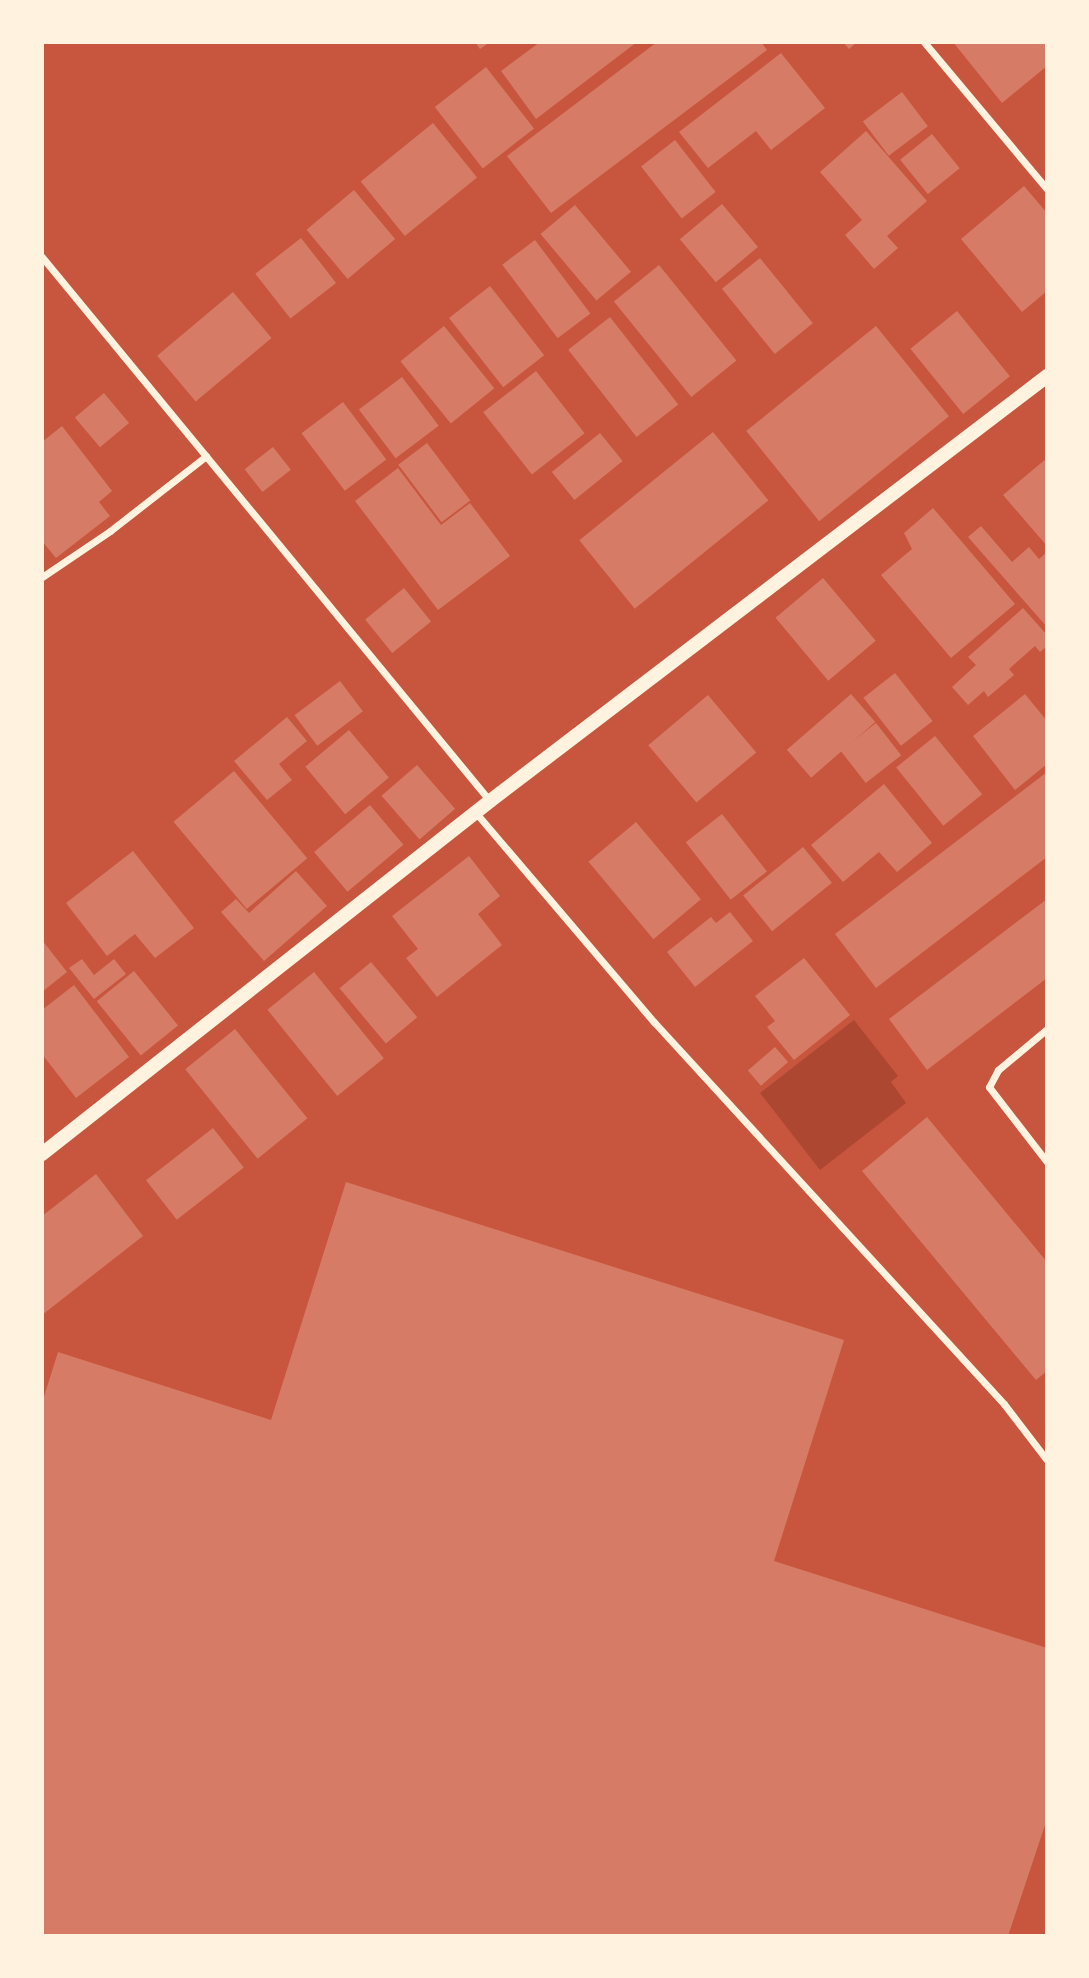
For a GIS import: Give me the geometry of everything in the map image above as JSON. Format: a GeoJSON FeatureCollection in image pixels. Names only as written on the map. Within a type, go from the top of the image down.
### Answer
{"type":"FeatureCollection","features":[{"type":"Feature","properties":{"kind":"main road"},"geometry":{"type":"LineString","coordinates":[[42,1154],[491,801],[1047,376]]}},
{"type":"Feature","properties":{"kind":"street"},"geometry":{"type":"LineString","coordinates":[[924,42],[1047,189]]}},
{"type":"Feature","properties":{"kind":"street"},"geometry":{"type":"LineString","coordinates":[[42,257],[491,801]]}},
{"type":"Feature","properties":{"kind":"street"},"geometry":{"type":"LineString","coordinates":[[42,577],[206,456]]}},
{"type":"Feature","properties":{"kind":"street"},"geometry":{"type":"LineString","coordinates":[[476,813],[654,1022],[1004,1404],[1047,1460]]}},
{"type":"Feature","properties":{"kind":"street"},"geometry":{"type":"LineString","coordinates":[[1047,1030],[998,1070],[989,1087],[1047,1162]]}},
{"type":"Feature","properties":{"kind":"shaded area"},"geometry":{"type":"Polygon","coordinates":[[[854,1020],[898,1076],[891,1082],[906,1103],[820,1170],[760,1093],[854,1020]]]}},
{"type":"Feature","properties":{"kind":"building"},"geometry":{"type":"Polygon","coordinates":[[[475,42],[490,42],[480,49],[475,42]]]}},
{"type":"Feature","properties":{"kind":"building"},"geometry":{"type":"Polygon","coordinates":[[[540,42],[637,42],[536,119],[501,71],[540,42]]]}},
{"type":"Feature","properties":{"kind":"building"},"geometry":{"type":"Polygon","coordinates":[[[657,42],[761,42],[767,50],[551,213],[507,156],[657,42]]]}},
{"type":"Feature","properties":{"kind":"building"},"geometry":{"type":"Polygon","coordinates":[[[843,42],[857,42],[849,49],[843,42]]]}},
{"type":"Feature","properties":{"kind":"building"},"geometry":{"type":"Polygon","coordinates":[[[953,42],[1047,42],[1047,66],[1002,103],[953,42]]]}},
{"type":"Feature","properties":{"kind":"building"},"geometry":{"type":"Polygon","coordinates":[[[781,53],[825,108],[771,150],[756,131],[708,168],[679,132],[781,53]]]}},
{"type":"Feature","properties":{"kind":"building"},"geometry":{"type":"Polygon","coordinates":[[[486,67],[534,128],[483,168],[435,107],[486,67]]]}},
{"type":"Feature","properties":{"kind":"building"},"geometry":{"type":"Polygon","coordinates":[[[902,92],[928,126],[889,156],[863,121],[902,92]]]}},
{"type":"Feature","properties":{"kind":"building"},"geometry":{"type":"Polygon","coordinates":[[[433,123],[477,177],[405,236],[361,182],[433,123]]]}},
{"type":"Feature","properties":{"kind":"building"},"geometry":{"type":"Polygon","coordinates":[[[866,131],[927,201],[887,236],[898,248],[874,269],[845,235],[862,220],[820,172],[866,131]]]}},
{"type":"Feature","properties":{"kind":"building"},"geometry":{"type":"Polygon","coordinates":[[[932,134],[960,168],[928,194],[900,160],[932,134]]]}},
{"type":"Feature","properties":{"kind":"building"},"geometry":{"type":"Polygon","coordinates":[[[675,140],[716,192],[682,218],[641,166],[675,140]]]}},
{"type":"Feature","properties":{"kind":"building"},"geometry":{"type":"Polygon","coordinates":[[[1024,186],[1047,213],[1047,291],[1022,312],[961,239],[1024,186]]]}},
{"type":"Feature","properties":{"kind":"building"},"geometry":{"type":"Polygon","coordinates":[[[354,190],[395,239],[348,279],[307,230],[354,190]]]}},
{"type":"Feature","properties":{"kind":"building"},"geometry":{"type":"Polygon","coordinates":[[[722,204],[758,247],[716,282],[680,239],[722,204]]]}},
{"type":"Feature","properties":{"kind":"building"},"geometry":{"type":"Polygon","coordinates":[[[575,205],[631,272],[596,301],[541,234],[575,205]]]}},
{"type":"Feature","properties":{"kind":"building"},"geometry":{"type":"Polygon","coordinates":[[[301,238],[336,283],[290,319],[255,274],[301,238]]]}},
{"type":"Feature","properties":{"kind":"building"},"geometry":{"type":"Polygon","coordinates":[[[535,240],[590,313],[558,338],[502,265],[535,240]]]}},
{"type":"Feature","properties":{"kind":"building"},"geometry":{"type":"Polygon","coordinates":[[[760,258],[813,323],[775,354],[722,289],[760,258]]]}},
{"type":"Feature","properties":{"kind":"building"},"geometry":{"type":"Polygon","coordinates":[[[659,265],[736,361],[691,397],[614,302],[659,265]]]}},
{"type":"Feature","properties":{"kind":"building"},"geometry":{"type":"Polygon","coordinates":[[[490,286],[544,355],[503,387],[449,318],[490,286]]]}},
{"type":"Feature","properties":{"kind":"building"},"geometry":{"type":"Polygon","coordinates":[[[233,292],[272,338],[196,402],[157,356],[233,292]]]}},
{"type":"Feature","properties":{"kind":"building"},"geometry":{"type":"Polygon","coordinates":[[[957,311],[1010,376],[963,414],[910,349],[957,311]]]}},
{"type":"Feature","properties":{"kind":"building"},"geometry":{"type":"Polygon","coordinates":[[[610,317],[678,404],[637,437],[568,350],[610,317]]]}},
{"type":"Feature","properties":{"kind":"building"},"geometry":{"type":"Polygon","coordinates":[[[444,326],[494,388],[451,423],[400,361],[444,326]]]}},
{"type":"Feature","properties":{"kind":"building"},"geometry":{"type":"Polygon","coordinates":[[[876,326],[949,416],[819,521],[746,431],[876,326]]]}},
{"type":"Feature","properties":{"kind":"building"},"geometry":{"type":"Polygon","coordinates":[[[536,371],[585,433],[532,475],[483,412],[536,371]]]}},
{"type":"Feature","properties":{"kind":"building"},"geometry":{"type":"Polygon","coordinates":[[[402,377],[439,426],[396,458],[359,409],[402,377]]]}},
{"type":"Feature","properties":{"kind":"building"},"geometry":{"type":"Polygon","coordinates":[[[104,393],[129,423],[100,447],[75,417],[104,393]]]}},
{"type":"Feature","properties":{"kind":"building"},"geometry":{"type":"Polygon","coordinates":[[[343,402],[386,460],[345,491],[301,433],[343,402]]]}},
{"type":"Feature","properties":{"kind":"building"},"geometry":{"type":"Polygon","coordinates":[[[62,426],[112,491],[99,502],[110,516],[56,558],[42,541],[42,442],[62,426]]]}},
{"type":"Feature","properties":{"kind":"building"},"geometry":{"type":"Polygon","coordinates":[[[713,432],[768,500],[635,609],[579,540],[713,432]]]}},
{"type":"Feature","properties":{"kind":"building"},"geometry":{"type":"Polygon","coordinates":[[[600,433],[623,461],[574,500],[552,472],[600,433]]]}},
{"type":"Feature","properties":{"kind":"building"},"geometry":{"type":"Polygon","coordinates":[[[427,443],[470,501],[442,522],[398,465],[427,443]]]}},
{"type":"Feature","properties":{"kind":"building"},"geometry":{"type":"Polygon","coordinates":[[[273,447],[291,470],[262,492],[245,469],[273,447]]]}},
{"type":"Feature","properties":{"kind":"building"},"geometry":{"type":"Polygon","coordinates":[[[1047,458],[1047,546],[1003,495],[1047,458]]]}},
{"type":"Feature","properties":{"kind":"building"},"geometry":{"type":"Polygon","coordinates":[[[398,468],[441,525],[470,503],[510,556],[438,610],[355,501],[398,468]]]}},
{"type":"Feature","properties":{"kind":"building"},"geometry":{"type":"Polygon","coordinates":[[[933,508],[1015,604],[951,658],[881,575],[912,549],[904,533],[933,508]]]}},
{"type":"Feature","properties":{"kind":"building"},"geometry":{"type":"Polygon","coordinates":[[[981,526],[1012,562],[1029,547],[1039,559],[1047,552],[1047,627],[968,537],[981,526]]]}},
{"type":"Feature","properties":{"kind":"building"},"geometry":{"type":"Polygon","coordinates":[[[823,578],[876,641],[828,681],[776,618],[823,578]]]}},
{"type":"Feature","properties":{"kind":"building"},"geometry":{"type":"Polygon","coordinates":[[[404,588],[431,621],[392,653],[365,619],[404,588]]]}},
{"type":"Feature","properties":{"kind":"building"},"geometry":{"type":"Polygon","coordinates":[[[1023,608],[1047,635],[1047,646],[1040,652],[1035,646],[1009,669],[1014,675],[988,697],[984,691],[968,705],[952,687],[976,665],[968,657],[1023,608]]]}},
{"type":"Feature","properties":{"kind":"building"},"geometry":{"type":"Polygon","coordinates":[[[895,673],[933,721],[901,746],[863,698],[895,673]]]}},
{"type":"Feature","properties":{"kind":"building"},"geometry":{"type":"Polygon","coordinates":[[[340,681],[363,711],[317,746],[294,715],[340,681]]]}},
{"type":"Feature","properties":{"kind":"building"},"geometry":{"type":"Polygon","coordinates":[[[851,694],[875,722],[811,778],[787,750],[851,694]]]}},
{"type":"Feature","properties":{"kind":"building"},"geometry":{"type":"Polygon","coordinates":[[[1025,694],[1047,721],[1047,764],[1015,790],[973,736],[1025,694]]]}},
{"type":"Feature","properties":{"kind":"building"},"geometry":{"type":"Polygon","coordinates":[[[708,695],[756,752],[696,803],[648,745],[708,695]]]}},
{"type":"Feature","properties":{"kind":"building"},"geometry":{"type":"Polygon","coordinates":[[[287,717],[307,741],[279,764],[292,780],[267,800],[234,761],[287,717]]]}},
{"type":"Feature","properties":{"kind":"building"},"geometry":{"type":"Polygon","coordinates":[[[876,723],[901,755],[866,783],[841,751],[876,723]]]}},
{"type":"Feature","properties":{"kind":"building"},"geometry":{"type":"Polygon","coordinates":[[[349,730],[389,777],[345,814],[305,767],[349,730]]]}},
{"type":"Feature","properties":{"kind":"building"},"geometry":{"type":"Polygon","coordinates":[[[935,736],[982,794],[943,826],[896,767],[935,736]]]}},
{"type":"Feature","properties":{"kind":"building"},"geometry":{"type":"Polygon","coordinates":[[[417,765],[455,809],[420,840],[382,796],[417,765]]]}},
{"type":"Feature","properties":{"kind":"building"},"geometry":{"type":"Polygon","coordinates":[[[234,771],[307,858],[247,909],[173,822],[234,771]]]}},
{"type":"Feature","properties":{"kind":"building"},"geometry":{"type":"Polygon","coordinates":[[[1047,772],[1047,857],[876,988],[835,934],[1047,772]]]}},
{"type":"Feature","properties":{"kind":"building"},"geometry":{"type":"Polygon","coordinates":[[[884,784],[932,843],[897,872],[879,852],[843,882],[811,845],[884,784]]]}},
{"type":"Feature","properties":{"kind":"building"},"geometry":{"type":"Polygon","coordinates":[[[370,805],[403,845],[348,892],[314,852],[370,805]]]}},
{"type":"Feature","properties":{"kind":"building"},"geometry":{"type":"Polygon","coordinates":[[[722,814],[767,872],[731,900],[686,842],[722,814]]]}},
{"type":"Feature","properties":{"kind":"building"},"geometry":{"type":"Polygon","coordinates":[[[636,822],[701,899],[653,939],[589,862],[636,822]]]}},
{"type":"Feature","properties":{"kind":"building"},"geometry":{"type":"Polygon","coordinates":[[[803,847],[832,883],[772,931],[743,895],[803,847]]]}},
{"type":"Feature","properties":{"kind":"building"},"geometry":{"type":"Polygon","coordinates":[[[133,851],[194,928],[155,958],[135,934],[107,956],[66,903],[133,851]]]}},
{"type":"Feature","properties":{"kind":"building"},"geometry":{"type":"Polygon","coordinates":[[[469,856],[500,896],[478,914],[502,945],[437,997],[406,958],[418,949],[392,916],[469,856]]]}},
{"type":"Feature","properties":{"kind":"building"},"geometry":{"type":"Polygon","coordinates":[[[296,871],[327,906],[264,961],[221,912],[236,899],[249,913],[296,871]]]}},
{"type":"Feature","properties":{"kind":"building"},"geometry":{"type":"Polygon","coordinates":[[[1047,899],[1047,978],[927,1070],[889,1019],[1047,899]]]}},
{"type":"Feature","properties":{"kind":"building"},"geometry":{"type":"Polygon","coordinates":[[[730,912],[753,941],[695,987],[667,952],[711,917],[716,923],[730,912]]]}},
{"type":"Feature","properties":{"kind":"building"},"geometry":{"type":"Polygon","coordinates":[[[42,940],[67,972],[42,992],[42,940]]]}},
{"type":"Feature","properties":{"kind":"building"},"geometry":{"type":"Polygon","coordinates":[[[804,958],[850,1015],[794,1060],[767,1027],[775,1021],[755,996],[804,958]]]}},
{"type":"Feature","properties":{"kind":"building"},"geometry":{"type":"Polygon","coordinates":[[[82,959],[94,975],[114,959],[126,974],[94,999],[69,968],[82,959]]]}},
{"type":"Feature","properties":{"kind":"building"},"geometry":{"type":"Polygon","coordinates":[[[371,962],[417,1017],[386,1044],[340,988],[371,962]]]}},
{"type":"Feature","properties":{"kind":"building"},"geometry":{"type":"Polygon","coordinates":[[[134,971],[178,1025],[141,1056],[97,1001],[134,971]]]}},
{"type":"Feature","properties":{"kind":"building"},"geometry":{"type":"Polygon","coordinates":[[[314,972],[384,1058],[337,1096],[267,1010],[314,972]]]}},
{"type":"Feature","properties":{"kind":"building"},"geometry":{"type":"Polygon","coordinates":[[[74,985],[129,1057],[76,1098],[42,1054],[42,1010],[74,985]]]}},
{"type":"Feature","properties":{"kind":"building"},"geometry":{"type":"Polygon","coordinates":[[[235,1029],[307,1118],[258,1159],[185,1069],[235,1029]]]}},
{"type":"Feature","properties":{"kind":"building"},"geometry":{"type":"Polygon","coordinates":[[[775,1047],[788,1062],[761,1086],[748,1071],[775,1047]]]}},
{"type":"Feature","properties":{"kind":"building"},"geometry":{"type":"Polygon","coordinates":[[[927,1117],[1047,1262],[1047,1371],[1036,1380],[862,1171],[927,1117]]]}},
{"type":"Feature","properties":{"kind":"building"},"geometry":{"type":"Polygon","coordinates":[[[213,1128],[244,1167],[177,1220],[146,1180],[213,1128]]]}},
{"type":"Feature","properties":{"kind":"building"},"geometry":{"type":"Polygon","coordinates":[[[96,1174],[143,1236],[42,1315],[42,1216],[96,1174]]]}},
{"type":"Feature","properties":{"kind":"building"},"geometry":{"type":"Polygon","coordinates":[[[346,1182],[844,1340],[774,1561],[1047,1648],[1047,1819],[1008,1936],[42,1936],[42,1403],[58,1352],[271,1420],[346,1182]]]}}]}
